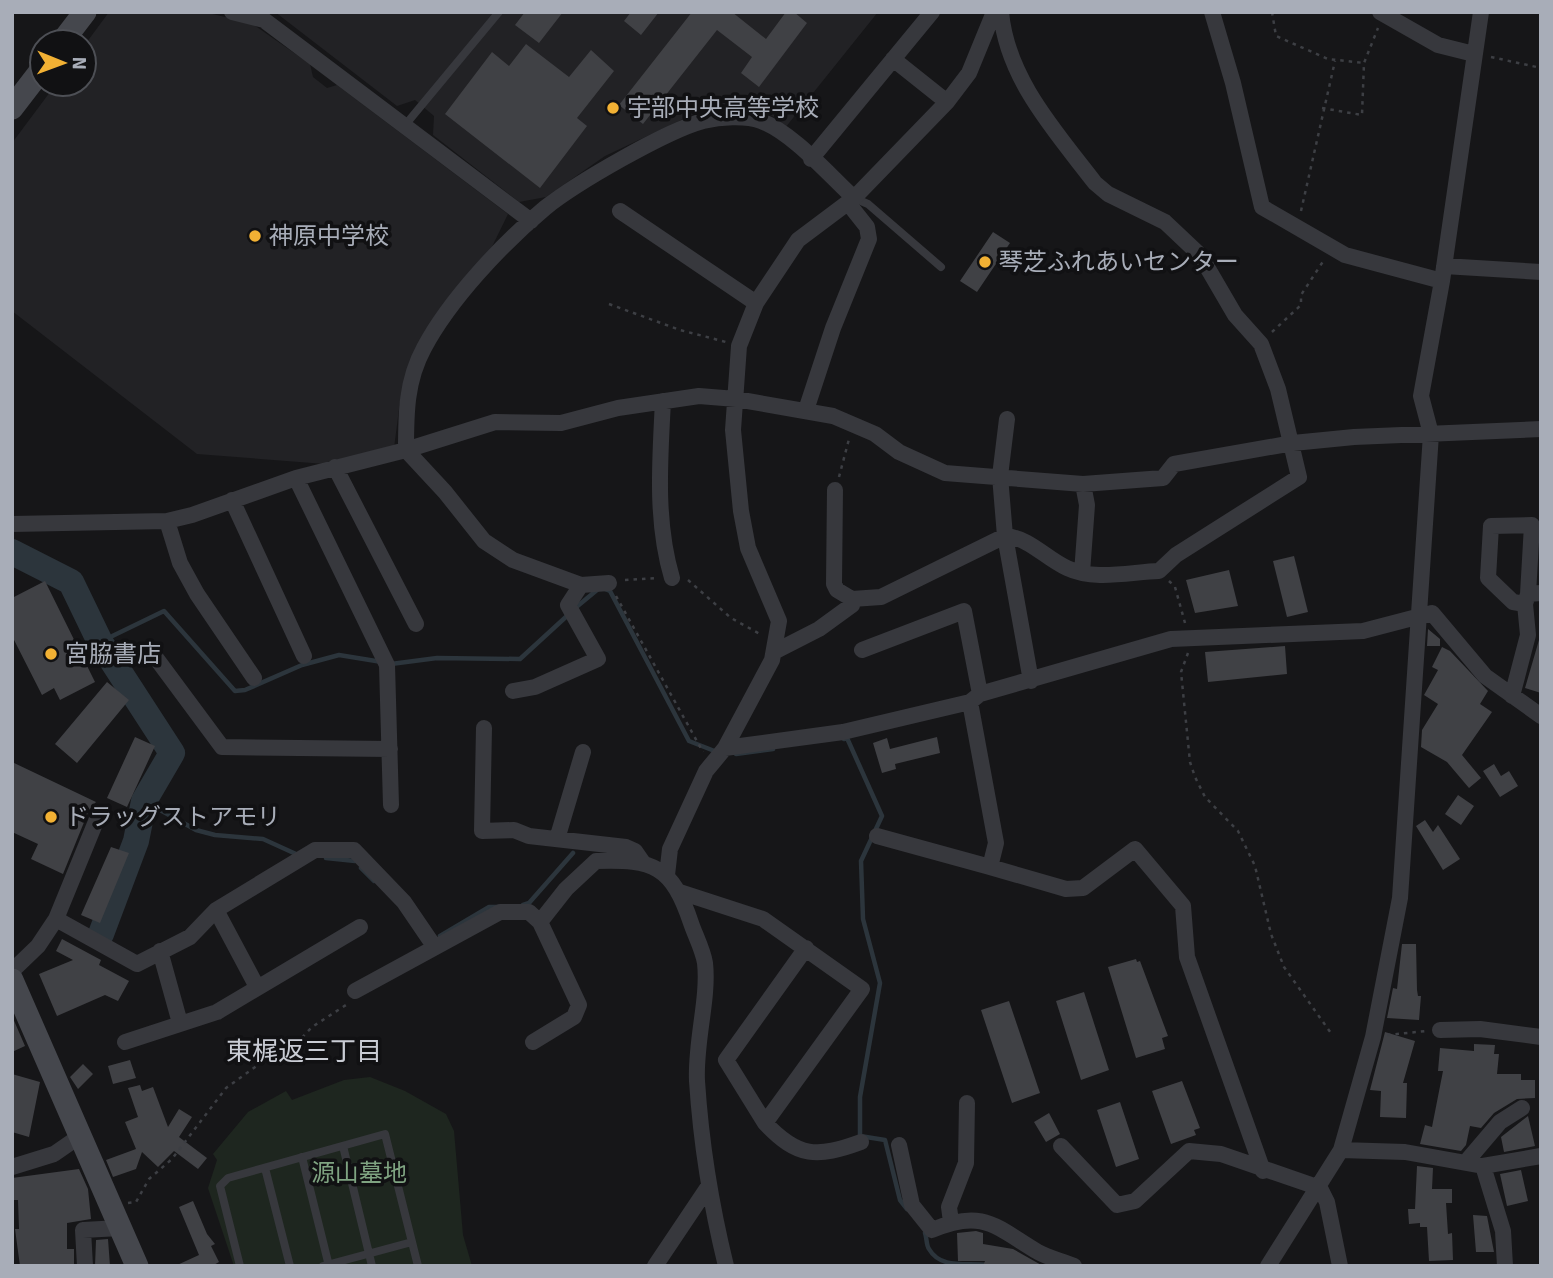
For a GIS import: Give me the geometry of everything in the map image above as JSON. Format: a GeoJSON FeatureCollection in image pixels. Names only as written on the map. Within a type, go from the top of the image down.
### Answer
{"type":"FeatureCollection","features":[{"type":"Feature","properties":{"kind":"street"},"geometry":{"type":"LineString","coordinates":[[73,28],[85,12]]}},
{"type":"Feature","properties":{"kind":"street"},"geometry":{"type":"LineString","coordinates":[[232,12],[264,20],[406,124],[531,221]]}},
{"type":"Feature","properties":{"kind":"street"},"geometry":{"type":"LineString","coordinates":[[811,159],[932,12]]}},
{"type":"Feature","properties":{"kind":"street"},"geometry":{"type":"LineString","coordinates":[[667,875],[670,849],[706,771],[725,748],[775,648],[779,621],[748,548],[741,511],[733,430],[739,346],[756,303],[798,240],[851,201],[947,102],[969,73],[994,12]]}},
{"type":"Feature","properties":{"kind":"street"},"geometry":{"type":"LineString","coordinates":[[835,490],[834,584],[837,590],[852,599],[881,597],[1005,536],[1019,538],[1068,568],[1082,573],[1159,571],[1176,555],[1297,480],[1293,443],[1261,344],[1235,315],[1200,255],[1165,222],[1108,194],[1096,183],[1024,86],[1011,57],[1002,12]]}},
{"type":"Feature","properties":{"kind":"street"},"geometry":{"type":"LineString","coordinates":[[1212,12],[1233,83],[1256,195],[1262,207],[1331,248],[1384,267],[1443,274],[1541,272]]}},
{"type":"Feature","properties":{"kind":"street"},"geometry":{"type":"LineString","coordinates":[[1268,1266],[1320,1188],[1341,1150],[1373,1037],[1400,898],[1431,434],[1421,396],[1443,274],[1481,12]]}},
{"type":"Feature","properties":{"kind":"street"},"geometry":{"type":"LineString","coordinates":[[1382,13],[1438,45],[1474,54]]}},
{"type":"Feature","properties":{"kind":"street"},"geometry":{"type":"LineString","coordinates":[[893,59],[947,102]]}},
{"type":"Feature","properties":{"kind":"street"},"geometry":{"type":"LineString","coordinates":[[12,108],[28,87]]}},
{"type":"Feature","properties":{"kind":"street"},"geometry":{"type":"LineString","coordinates":[[609,583],[581,585],[513,560],[484,541],[445,492],[406,450],[406,397],[422,351],[462,294],[531,221],[560,198],[628,157],[687,127],[705,121],[736,118],[760,120],[782,132],[851,201],[867,227],[869,239],[833,328],[806,410]]}},
{"type":"Feature","properties":{"kind":"street"},"geometry":{"type":"LineString","coordinates":[[620,211],[756,303]]}},
{"type":"Feature","properties":{"kind":"street"},"geometry":{"type":"LineString","coordinates":[[14,524],[167,521],[192,515],[296,478],[406,450],[495,422],[561,423],[699,396],[806,410],[853,424],[875,434],[899,452],[945,473],[1083,484],[1163,478],[1174,464],[1293,443],[1541,429]]}},
{"type":"Feature","properties":{"kind":"street"},"geometry":{"type":"LineString","coordinates":[[663,401],[660,489],[662,535],[672,578]]}},
{"type":"Feature","properties":{"kind":"street"},"geometry":{"type":"LineString","coordinates":[[1007,419],[1000,476],[1005,536],[1031,681]]}},
{"type":"Feature","properties":{"kind":"street"},"geometry":{"type":"LineString","coordinates":[[335,467],[416,624]]}},
{"type":"Feature","properties":{"kind":"street"},"geometry":{"type":"LineString","coordinates":[[296,478],[387,665],[391,805]]}},
{"type":"Feature","properties":{"kind":"street"},"geometry":{"type":"LineString","coordinates":[[1082,573],[1087,505],[1083,484]]}},
{"type":"Feature","properties":{"kind":"street"},"geometry":{"type":"LineString","coordinates":[[232,500],[304,656]]}},
{"type":"Feature","properties":{"kind":"street"},"geometry":{"type":"LineString","coordinates":[[167,521],[180,563],[197,594],[254,678]]}},
{"type":"Feature","properties":{"kind":"street"},"geometry":{"type":"LineString","coordinates":[[1512,696],[1528,635],[1531,597],[1532,525],[1491,526],[1489,578],[1513,602],[1531,597]]}},
{"type":"Feature","properties":{"kind":"street"},"geometry":{"type":"LineString","coordinates":[[513,691],[535,687],[598,659],[568,605],[581,585]]}},
{"type":"Feature","properties":{"kind":"street"},"geometry":{"type":"LineString","coordinates":[[775,648],[819,629],[852,605],[852,599]]}},
{"type":"Feature","properties":{"kind":"street"},"geometry":{"type":"LineString","coordinates":[[862,650],[964,611],[996,843],[990,867]]}},
{"type":"Feature","properties":{"kind":"street"},"geometry":{"type":"LineString","coordinates":[[725,748],[843,732],[975,698],[1171,639],[1363,631],[1432,613],[1485,676],[1541,716]]}},
{"type":"Feature","properties":{"kind":"street"},"geometry":{"type":"LineString","coordinates":[[156,659],[222,747],[390,749]]}},
{"type":"Feature","properties":{"kind":"street"},"geometry":{"type":"LineString","coordinates":[[484,728],[482,831],[514,830],[530,836],[626,847],[635,851],[644,864]]}},
{"type":"Feature","properties":{"kind":"street"},"geometry":{"type":"LineString","coordinates":[[557,839],[583,752]]}},
{"type":"Feature","properties":{"kind":"street"},"geometry":{"type":"LineString","coordinates":[[12,971],[38,946],[56,919],[99,814]]}},
{"type":"Feature","properties":{"kind":"street"},"geometry":{"type":"LineString","coordinates":[[877,836],[1066,888],[1083,888],[1135,849],[1183,906],[1187,957],[1263,1171]]}},
{"type":"Feature","properties":{"kind":"street"},"geometry":{"type":"LineString","coordinates":[[56,919],[137,964],[190,937],[216,910],[315,850],[354,850],[404,902],[435,946]]}},
{"type":"Feature","properties":{"kind":"street"},"geometry":{"type":"LineString","coordinates":[[540,922],[566,888],[596,861],[625,860],[644,864],[667,875],[680,892],[705,962],[697,1080],[708,1186],[726,1266]]}},
{"type":"Feature","properties":{"kind":"street"},"geometry":{"type":"LineString","coordinates":[[680,892],[762,919],[862,989],[765,1123]]}},
{"type":"Feature","properties":{"kind":"street"},"geometry":{"type":"LineString","coordinates":[[216,910],[257,987]]}},
{"type":"Feature","properties":{"kind":"street"},"geometry":{"type":"LineString","coordinates":[[355,991],[500,912],[529,912],[540,922],[579,1005],[574,1017],[533,1042]]}},
{"type":"Feature","properties":{"kind":"street"},"geometry":{"type":"LineString","coordinates":[[125,1042],[217,1012],[360,927]]}},
{"type":"Feature","properties":{"kind":"street"},"geometry":{"type":"LineString","coordinates":[[806,948],[726,1060],[765,1123],[793,1148],[806,1152],[832,1152],[861,1142]]}},
{"type":"Feature","properties":{"kind":"street"},"geometry":{"type":"LineString","coordinates":[[160,951],[180,1023]]}},
{"type":"Feature","properties":{"kind":"street"},"geometry":{"type":"LineString","coordinates":[[12,980],[137,1266]]}},
{"type":"Feature","properties":{"kind":"street"},"geometry":{"type":"LineString","coordinates":[[1440,1030],[1480,1029],[1541,1037]]}},
{"type":"Feature","properties":{"kind":"street"},"geometry":{"type":"LineString","coordinates":[[951,1222],[949,1207],[966,1163],[967,1104]]}},
{"type":"Feature","properties":{"kind":"street"},"geometry":{"type":"LineString","coordinates":[[1466,1162],[1500,1122],[1521,1108]]}},
{"type":"Feature","properties":{"kind":"street"},"geometry":{"type":"LineString","coordinates":[[12,1167],[54,1154],[80,1136]]}},
{"type":"Feature","properties":{"kind":"street"},"geometry":{"type":"LineString","coordinates":[[900,1145],[912,1205],[932,1230],[951,1222],[986,1221],[1014,1234],[1039,1253],[1074,1266]]}},
{"type":"Feature","properties":{"kind":"street"},"geometry":{"type":"LineString","coordinates":[[1061,1146],[1117,1205],[1135,1201],[1189,1151],[1221,1154],[1263,1171],[1320,1188],[1327,1202],[1340,1266]]}},
{"type":"Feature","properties":{"kind":"street"},"geometry":{"type":"LineString","coordinates":[[1341,1150],[1405,1152],[1483,1166],[1541,1156]]}},
{"type":"Feature","properties":{"kind":"street"},"geometry":{"type":"LineString","coordinates":[[1483,1166],[1503,1231],[1505,1266]]}},
{"type":"Feature","properties":{"kind":"street"},"geometry":{"type":"LineString","coordinates":[[655,1266],[708,1186]]}},
{"type":"Feature","properties":{"kind":"street"},"geometry":{"type":"LineString","coordinates":[[85,1266],[83,1230],[120,1228]]}},
{"type":"Feature","properties":{"kind":"lane"},"geometry":{"type":"LineString","coordinates":[[406,124],[499,12]]}},
{"type":"Feature","properties":{"kind":"lane"},"geometry":{"type":"LineString","coordinates":[[851,201],[868,204],[941,267]]}},
{"type":"Feature","properties":{"kind":"lane"},"geometry":{"type":"LineString","coordinates":[[240,1266],[220,1186],[228,1178],[385,1134],[418,1266]]}},
{"type":"Feature","properties":{"kind":"lane"},"geometry":{"type":"LineString","coordinates":[[343,1146],[372,1266]]}},
{"type":"Feature","properties":{"kind":"lane"},"geometry":{"type":"LineString","coordinates":[[302,1157],[327,1265],[412,1242]]}},
{"type":"Feature","properties":{"kind":"lane"},"geometry":{"type":"LineString","coordinates":[[265,1168],[290,1266]]}},
{"type":"Feature","properties":{"kind":"path"},"geometry":{"type":"LineString","coordinates":[[1272,12],[1276,36],[1335,61],[1364,63]]}},
{"type":"Feature","properties":{"kind":"path"},"geometry":{"type":"LineString","coordinates":[[1322,108],[1362,115],[1364,63],[1382,13]]}},
{"type":"Feature","properties":{"kind":"path"},"geometry":{"type":"LineString","coordinates":[[1474,54],[1541,68]]}},
{"type":"Feature","properties":{"kind":"path"},"geometry":{"type":"LineString","coordinates":[[1298,228],[1322,108],[1335,61]]}},
{"type":"Feature","properties":{"kind":"path"},"geometry":{"type":"LineString","coordinates":[[1261,344],[1301,305],[1301,295],[1331,248]]}},
{"type":"Feature","properties":{"kind":"path"},"geometry":{"type":"LineString","coordinates":[[609,304],[680,330],[739,346]]}},
{"type":"Feature","properties":{"kind":"path"},"geometry":{"type":"LineString","coordinates":[[835,490],[853,424]]}},
{"type":"Feature","properties":{"kind":"path"},"geometry":{"type":"LineString","coordinates":[[1159,571],[1175,587],[1190,638],[1188,655],[1181,672],[1195,777],[1205,797],[1238,831],[1255,866],[1271,934],[1284,967],[1333,1036]]}},
{"type":"Feature","properties":{"kind":"path"},"geometry":{"type":"LineString","coordinates":[[706,771],[704,753],[691,726],[609,583],[672,578],[688,580],[731,618],[775,648]]}},
{"type":"Feature","properties":{"kind":"path"},"geometry":{"type":"LineString","coordinates":[[111,1206],[136,1202],[149,1179],[172,1159],[226,1088],[265,1060],[292,1048],[312,1027],[349,1004],[355,991]]}},
{"type":"Feature","properties":{"kind":"path"},"geometry":{"type":"LineString","coordinates":[[1373,1037],[1440,1030]]}},
{"type":"Feature","properties":{"kind":"shaded area","name":"神原中学校"},"geometry":{"type":"Polygon","coordinates":[[[109,12],[204,12],[251,23],[310,64],[313,77],[327,88],[337,85],[508,214],[486,259],[415,351],[401,394],[394,448],[325,464],[197,454],[12,311],[12,143],[46,98],[98,98],[97,28],[109,12]]]}},
{"type":"Feature","properties":{"kind":"shaded area","name":"宇部中央高等学校"},"geometry":{"type":"Polygon","coordinates":[[[275,12],[878,12],[785,128],[773,116],[754,110],[696,113],[605,156],[546,197],[519,202],[433,135],[434,116],[415,100],[397,106],[275,12]]]}},
{"type":"Feature","properties":{"kind":"green space","name":"源山墓地"},"geometry":{"type":"Polygon","coordinates":[[[370,1077],[405,1091],[446,1114],[454,1131],[463,1235],[472,1266],[234,1266],[208,1188],[217,1160],[213,1154],[248,1112],[286,1091],[292,1100],[344,1080],[370,1077]]]}},
{"type":"Feature","properties":{"kind":"building"},"geometry":{"type":"Polygon","coordinates":[[[525,12],[563,12],[539,43],[515,25],[525,12]]]}},
{"type":"Feature","properties":{"kind":"building"},"geometry":{"type":"Polygon","coordinates":[[[631,12],[659,12],[641,35],[624,21],[631,12]]]}},
{"type":"Feature","properties":{"kind":"building"},"geometry":{"type":"Polygon","coordinates":[[[692,12],[732,12],[766,39],[786,12],[794,12],[807,23],[759,87],[741,73],[752,57],[717,30],[643,124],[619,105],[692,12]]]}},
{"type":"Feature","properties":{"kind":"building"},"geometry":{"type":"Polygon","coordinates":[[[526,44],[569,77],[591,50],[614,71],[577,118],[587,126],[540,188],[445,114],[492,52],[509,66],[526,44]]]}},
{"type":"Feature","properties":{"kind":"building","name":"琴芝ふれあいセンター"},"geometry":{"type":"Polygon","coordinates":[[[993,232],[1010,243],[977,292],[960,281],[993,232]]]}},
{"type":"Feature","properties":{"kind":"building"},"geometry":{"type":"Polygon","coordinates":[[[1294,556],[1308,612],[1287,617],[1273,561],[1294,556]]]}},
{"type":"Feature","properties":{"kind":"building"},"geometry":{"type":"Polygon","coordinates":[[[1229,570],[1238,606],[1195,613],[1186,580],[1229,570]]]}},
{"type":"Feature","properties":{"kind":"building","name":"宮脇書店"},"geometry":{"type":"Polygon","coordinates":[[[45,581],[95,682],[60,700],[54,688],[42,695],[12,636],[12,598],[45,581]]]}},
{"type":"Feature","properties":{"kind":"building"},"geometry":{"type":"Polygon","coordinates":[[[1428,629],[1440,639],[1440,646],[1427,646],[1428,629]]]}},
{"type":"Feature","properties":{"kind":"building"},"geometry":{"type":"Polygon","coordinates":[[[1541,640],[1541,693],[1525,688],[1541,640]]]}},
{"type":"Feature","properties":{"kind":"building"},"geometry":{"type":"Polygon","coordinates":[[[1285,646],[1287,674],[1208,682],[1205,652],[1285,646]]]}},
{"type":"Feature","properties":{"kind":"building"},"geometry":{"type":"Polygon","coordinates":[[[1442,647],[1450,651],[1488,691],[1480,704],[1492,712],[1462,755],[1481,778],[1469,788],[1447,762],[1421,747],[1422,730],[1438,704],[1424,695],[1438,670],[1432,667],[1442,647]]]}},
{"type":"Feature","properties":{"kind":"building"},"geometry":{"type":"Polygon","coordinates":[[[107,682],[129,700],[77,763],[55,744],[107,682]]]}},
{"type":"Feature","properties":{"kind":"building"},"geometry":{"type":"Polygon","coordinates":[[[135,737],[155,746],[127,807],[107,798],[135,737]]]}},
{"type":"Feature","properties":{"kind":"building"},"geometry":{"type":"Polygon","coordinates":[[[937,737],[940,753],[895,764],[896,769],[882,773],[873,743],[887,738],[890,749],[937,737]]]}},
{"type":"Feature","properties":{"kind":"building","name":"ドラッグストアモリ"},"geometry":{"type":"Polygon","coordinates":[[[12,762],[96,802],[89,810],[63,874],[31,859],[38,844],[12,832],[12,762]]]}},
{"type":"Feature","properties":{"kind":"building"},"geometry":{"type":"Polygon","coordinates":[[[1494,764],[1501,776],[1509,771],[1518,786],[1500,797],[1483,771],[1494,764]]]}},
{"type":"Feature","properties":{"kind":"building"},"geometry":{"type":"Polygon","coordinates":[[[1458,795],[1474,806],[1461,825],[1445,814],[1458,795]]]}},
{"type":"Feature","properties":{"kind":"building"},"geometry":{"type":"Polygon","coordinates":[[[1425,820],[1433,832],[1438,825],[1460,859],[1443,870],[1416,826],[1425,820]]]}},
{"type":"Feature","properties":{"kind":"building"},"geometry":{"type":"Polygon","coordinates":[[[111,847],[129,853],[100,923],[81,915],[111,847]]]}},
{"type":"Feature","properties":{"kind":"building"},"geometry":{"type":"Polygon","coordinates":[[[62,939],[101,960],[99,965],[129,981],[118,1001],[105,995],[57,1016],[39,974],[73,960],[56,951],[62,939]]]}},
{"type":"Feature","properties":{"kind":"building"},"geometry":{"type":"Polygon","coordinates":[[[1402,944],[1416,944],[1417,990],[1418,996],[1421,996],[1419,1020],[1387,1018],[1393,988],[1397,989],[1402,944]]]}},
{"type":"Feature","properties":{"kind":"building"},"geometry":{"type":"Polygon","coordinates":[[[1136,959],[1137,962],[1140,961],[1168,1036],[1162,1038],[1165,1049],[1136,1058],[1108,967],[1136,959]]]}},
{"type":"Feature","properties":{"kind":"building"},"geometry":{"type":"Polygon","coordinates":[[[1084,992],[1109,1070],[1081,1080],[1056,1001],[1084,992]]]}},
{"type":"Feature","properties":{"kind":"building"},"geometry":{"type":"Polygon","coordinates":[[[1009,1001],[1040,1093],[1012,1103],[981,1010],[1009,1001]]]}},
{"type":"Feature","properties":{"kind":"building"},"geometry":{"type":"Polygon","coordinates":[[[12,1016],[25,1046],[12,1052],[12,1016]]]}},
{"type":"Feature","properties":{"kind":"building"},"geometry":{"type":"Polygon","coordinates":[[[1385,1032],[1415,1041],[1403,1083],[1407,1083],[1406,1118],[1380,1117],[1381,1091],[1370,1090],[1385,1032]]]}},
{"type":"Feature","properties":{"kind":"building"},"geometry":{"type":"Polygon","coordinates":[[[1474,1044],[1495,1045],[1494,1054],[1499,1054],[1497,1074],[1521,1074],[1521,1080],[1535,1080],[1535,1098],[1517,1099],[1494,1113],[1481,1128],[1470,1126],[1466,1145],[1461,1151],[1420,1144],[1425,1125],[1432,1127],[1443,1071],[1438,1071],[1440,1048],[1474,1051],[1474,1044]]]}},
{"type":"Feature","properties":{"kind":"building"},"geometry":{"type":"Polygon","coordinates":[[[130,1060],[136,1078],[113,1084],[108,1066],[130,1060]]]}},
{"type":"Feature","properties":{"kind":"building"},"geometry":{"type":"Polygon","coordinates":[[[83,1064],[93,1074],[78,1089],[70,1077],[83,1064]]]}},
{"type":"Feature","properties":{"kind":"building"},"geometry":{"type":"Polygon","coordinates":[[[12,1074],[40,1082],[29,1137],[12,1132],[12,1074]]]}},
{"type":"Feature","properties":{"kind":"building"},"geometry":{"type":"Polygon","coordinates":[[[1182,1081],[1200,1128],[1194,1130],[1196,1135],[1171,1144],[1152,1091],[1182,1081]]]}},
{"type":"Feature","properties":{"kind":"building"},"geometry":{"type":"Polygon","coordinates":[[[140,1085],[142,1091],[153,1087],[168,1127],[179,1109],[192,1117],[179,1137],[207,1158],[198,1169],[174,1151],[158,1167],[142,1152],[136,1169],[113,1177],[106,1160],[136,1149],[125,1122],[138,1117],[128,1088],[140,1085]]]}},
{"type":"Feature","properties":{"kind":"building"},"geometry":{"type":"Polygon","coordinates":[[[1120,1102],[1139,1159],[1116,1167],[1097,1110],[1120,1102]]]}},
{"type":"Feature","properties":{"kind":"building"},"geometry":{"type":"Polygon","coordinates":[[[1049,1113],[1060,1134],[1046,1142],[1034,1122],[1049,1113]]]}},
{"type":"Feature","properties":{"kind":"building"},"geometry":{"type":"Polygon","coordinates":[[[1528,1116],[1535,1146],[1504,1152],[1501,1137],[1528,1116]]]}},
{"type":"Feature","properties":{"kind":"building"},"geometry":{"type":"Polygon","coordinates":[[[1417,1166],[1433,1168],[1432,1189],[1452,1189],[1452,1203],[1446,1203],[1448,1234],[1452,1233],[1453,1260],[1429,1261],[1427,1227],[1420,1227],[1420,1223],[1409,1224],[1408,1209],[1415,1209],[1417,1166]]]}},
{"type":"Feature","properties":{"kind":"building"},"geometry":{"type":"Polygon","coordinates":[[[79,1169],[88,1189],[91,1219],[67,1223],[67,1249],[74,1249],[74,1266],[20,1266],[15,1229],[19,1229],[18,1200],[14,1200],[12,1178],[79,1169]]]}},
{"type":"Feature","properties":{"kind":"building"},"geometry":{"type":"Polygon","coordinates":[[[1521,1170],[1528,1201],[1507,1206],[1500,1174],[1521,1170]]]}},
{"type":"Feature","properties":{"kind":"building"},"geometry":{"type":"Polygon","coordinates":[[[193,1201],[207,1234],[215,1244],[211,1246],[219,1262],[212,1266],[175,1266],[199,1255],[179,1207],[193,1201]]]}},
{"type":"Feature","properties":{"kind":"building"},"geometry":{"type":"Polygon","coordinates":[[[1473,1215],[1487,1216],[1494,1252],[1476,1252],[1473,1215]]]}},
{"type":"Feature","properties":{"kind":"building"},"geometry":{"type":"Polygon","coordinates":[[[957,1233],[983,1233],[983,1244],[1013,1249],[1043,1266],[983,1266],[985,1261],[958,1261],[957,1233]]]}},
{"type":"Feature","properties":{"kind":"building"},"geometry":{"type":"Polygon","coordinates":[[[108,1239],[110,1266],[95,1266],[96,1240],[108,1239]]]}},
{"type":"Feature","properties":{"kind":"waterway"},"geometry":{"type":"LineString","coordinates":[[12,552],[71,582],[100,642],[172,753],[144,801],[136,841],[101,934]]}},
{"type":"Feature","properties":{"kind":"waterway"},"geometry":{"type":"LineString","coordinates":[[605,589],[610,591],[689,741],[717,752]]}},
{"type":"Feature","properties":{"kind":"waterway"},"geometry":{"type":"LineString","coordinates":[[574,609],[597,590]]}},
{"type":"Feature","properties":{"kind":"waterway"},"geometry":{"type":"LineString","coordinates":[[100,642],[164,611],[235,691],[245,690],[302,665],[339,655],[382,662]]}},
{"type":"Feature","properties":{"kind":"waterway"},"geometry":{"type":"LineString","coordinates":[[391,664],[437,658],[520,659],[568,615]]}},
{"type":"Feature","properties":{"kind":"waterway"},"geometry":{"type":"LineString","coordinates":[[844,739],[847,738],[882,816],[861,861],[863,919],[880,983],[860,1097],[860,1136],[885,1140],[900,1200],[907,1209]]}},
{"type":"Feature","properties":{"kind":"waterway"},"geometry":{"type":"LineString","coordinates":[[736,754],[773,749]]}},
{"type":"Feature","properties":{"kind":"waterway"},"geometry":{"type":"LineString","coordinates":[[144,801],[196,830],[215,835],[263,839],[296,854]]}},
{"type":"Feature","properties":{"kind":"waterway"},"geometry":{"type":"LineString","coordinates":[[523,905],[529,903],[573,853]]}},
{"type":"Feature","properties":{"kind":"waterway"},"geometry":{"type":"LineString","coordinates":[[326,858],[355,861]]}},
{"type":"Feature","properties":{"kind":"waterway"},"geometry":{"type":"LineString","coordinates":[[361,868],[374,881]]}},
{"type":"Feature","properties":{"kind":"waterway"},"geometry":{"type":"LineString","coordinates":[[440,936],[489,907],[497,907]]}},
{"type":"Feature","properties":{"kind":"waterway"},"geometry":{"type":"LineString","coordinates":[[925,1233],[928,1247],[940,1260],[956,1264],[988,1265]]}},
{"type":"Feature","properties":{"kind":"place","name":"宇部中央高等学校"},"geometry":{"type":"Point","coordinates":[613,108]}},
{"type":"Feature","properties":{"kind":"place","name":"神原中学校"},"geometry":{"type":"Point","coordinates":[255,236]}},
{"type":"Feature","properties":{"kind":"place","name":"琴芝ふれあいセンター"},"geometry":{"type":"Point","coordinates":[985,262]}},
{"type":"Feature","properties":{"kind":"place","name":"宮脇書店"},"geometry":{"type":"Point","coordinates":[51,654]}},
{"type":"Feature","properties":{"kind":"place","name":"ドラッグストアモリ"},"geometry":{"type":"Point","coordinates":[51,817]}},
{"type":"Feature","properties":{"kind":"district","name":"東梶返三丁目"},"geometry":{"type":"Point","coordinates":[304,1051]}}]}
